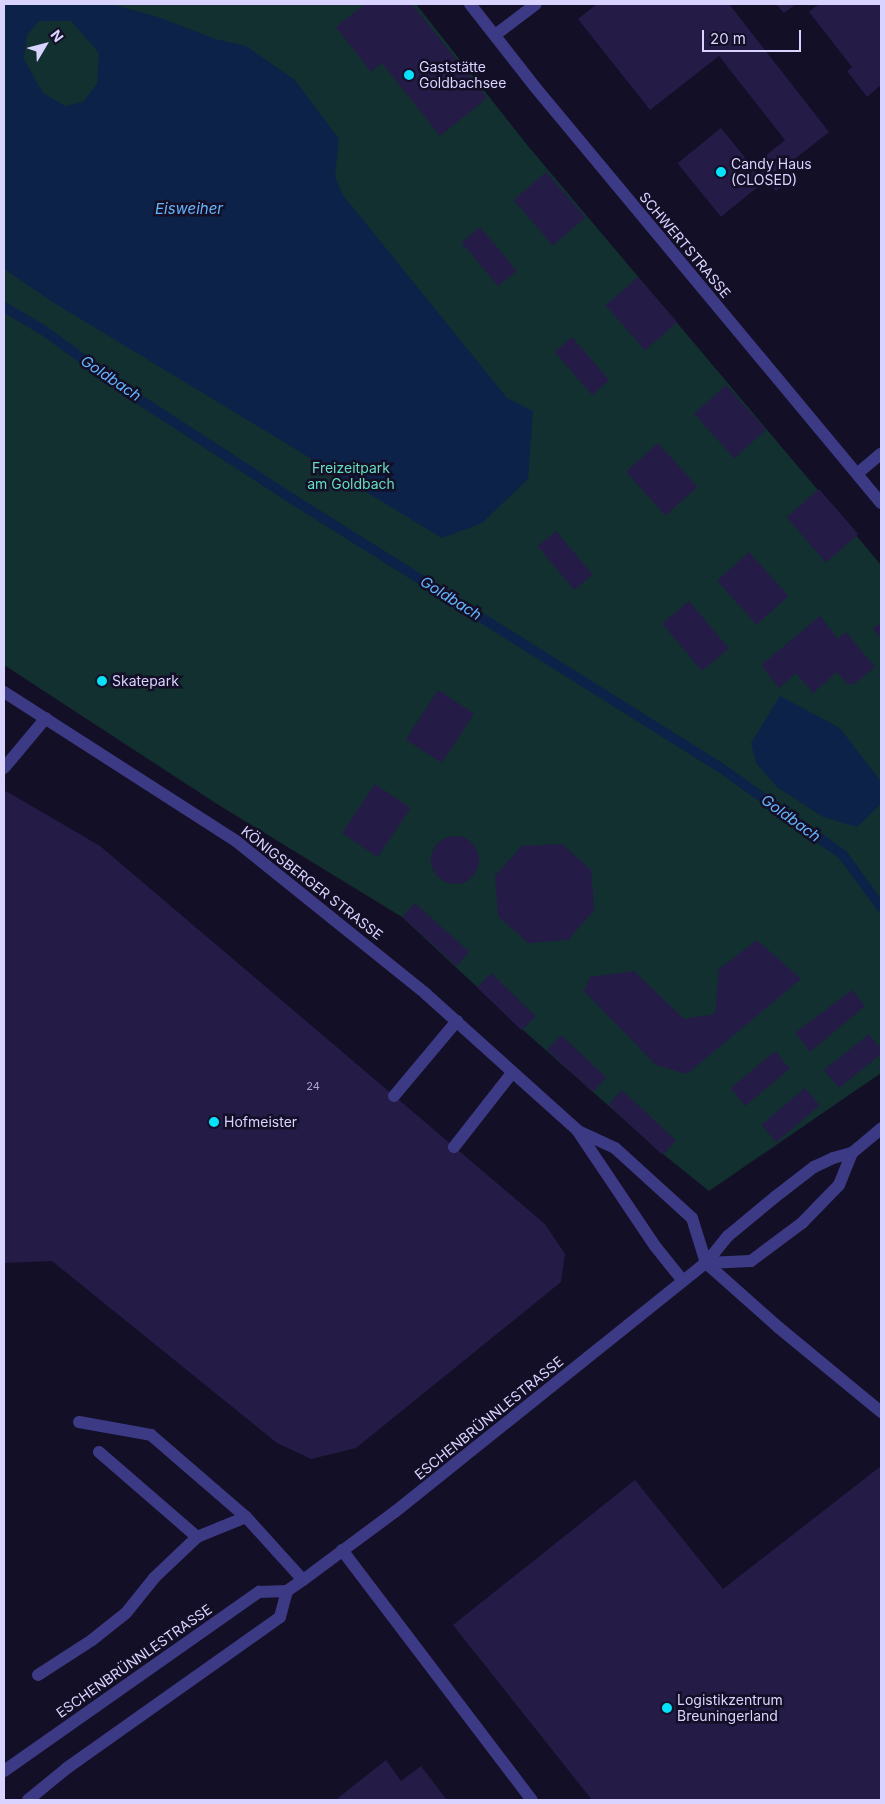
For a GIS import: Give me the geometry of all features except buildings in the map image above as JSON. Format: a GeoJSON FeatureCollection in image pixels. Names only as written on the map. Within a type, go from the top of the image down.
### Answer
{"type":"FeatureCollection","features":[{"type":"Feature","properties":{"kind":"street","name":"SCHWERTSTRASSE"},"geometry":{"type":"LineString","coordinates":[[470,4],[535,87],[661,240],[858,472],[881,502]]}},
{"type":"Feature","properties":{"kind":"street"},"geometry":{"type":"LineString","coordinates":[[495,35],[536,4]]}},
{"type":"Feature","properties":{"kind":"street"},"geometry":{"type":"LineString","coordinates":[[858,472],[881,454]]}},
{"type":"Feature","properties":{"kind":"street","name":"KÖNIGSBERGER STRASSE"},"geometry":{"type":"LineString","coordinates":[[4,692],[236,841],[365,944],[456,1021],[577,1130],[655,1246],[684,1281]]}},
{"type":"Feature","properties":{"kind":"street"},"geometry":{"type":"LineString","coordinates":[[4,768],[46,718]]}},
{"type":"Feature","properties":{"kind":"street"},"geometry":{"type":"LineString","coordinates":[[394,1096],[456,1021]]}},
{"type":"Feature","properties":{"kind":"street"},"geometry":{"type":"LineString","coordinates":[[454,1147],[512,1073]]}},
{"type":"Feature","properties":{"kind":"street","name":"ESCHENBRÜNNLESTRASSE"},"geometry":{"type":"LineString","coordinates":[[4,1771],[258,1592],[287,1591],[303,1580],[396,1511],[684,1281],[706,1263],[728,1236],[814,1167],[833,1158],[852,1153],[881,1129]]}},
{"type":"Feature","properties":{"kind":"street","name":"KÖNIGSBERGER STRASSE"},"geometry":{"type":"LineString","coordinates":[[577,1130],[615,1148],[692,1218],[706,1263]]}},
{"type":"Feature","properties":{"kind":"street","name":"ESCHENBRÜNNLESTRASSE"},"geometry":{"type":"LineString","coordinates":[[706,1263],[751,1260],[802,1223],[839,1185],[852,1153]]}},
{"type":"Feature","properties":{"kind":"street"},"geometry":{"type":"LineString","coordinates":[[706,1263],[778,1327],[881,1412]]}},
{"type":"Feature","properties":{"kind":"street"},"geometry":{"type":"LineString","coordinates":[[79,1422],[151,1435],[246,1517],[303,1580]]}},
{"type":"Feature","properties":{"kind":"street"},"geometry":{"type":"LineString","coordinates":[[99,1452],[197,1537]]}},
{"type":"Feature","properties":{"kind":"street"},"geometry":{"type":"LineString","coordinates":[[38,1675],[92,1640],[126,1613],[154,1578],[197,1537],[246,1517]]}},
{"type":"Feature","properties":{"kind":"street"},"geometry":{"type":"LineString","coordinates":[[342,1550],[532,1800]]}},
{"type":"Feature","properties":{"kind":"street"},"geometry":{"type":"LineString","coordinates":[[28,1800],[67,1768],[280,1617],[287,1591]]}},
{"type":"Feature","properties":{"kind":"green space","name":"Freizeitpark am Goldbach"},"geometry":{"type":"Polygon","coordinates":[[[4,4],[416,4],[528,146],[881,565],[881,1073],[709,1191],[663,1154],[523,1030],[402,917],[217,804],[4,665],[4,4]]]}},
{"type":"Feature","properties":{"kind":"water","name":"Eisweiher"},"geometry":{"type":"Polygon","coordinates":[[[4,4],[111,4],[158,17],[215,39],[246,46],[295,80],[339,139],[335,177],[343,195],[507,398],[533,411],[528,479],[482,523],[442,538],[51,301],[4,269],[4,4]],[[39,21],[27,35],[24,59],[43,93],[65,106],[83,102],[97,84],[99,53],[71,21],[39,21]]]}},
{"type":"Feature","properties":{"kind":"water"},"geometry":{"type":"Polygon","coordinates":[[[780,696],[840,728],[881,782],[881,804],[857,827],[823,817],[777,787],[756,763],[751,743],[780,696]]]}},
{"type":"Feature","properties":{"kind":"waterway","name":"Goldbach"},"geometry":{"type":"LineString","coordinates":[[4,307],[43,330],[137,398],[294,500],[721,768],[843,855],[881,907]]}},
{"type":"Feature","properties":{"kind":"place","name":"Gaststätte Goldbachsee"},"geometry":{"type":"Point","coordinates":[409,75]}},
{"type":"Feature","properties":{"kind":"place","name":"Candy Haus (CLOSED)"},"geometry":{"type":"Point","coordinates":[721,172]}},
{"type":"Feature","properties":{"kind":"place","name":"Skatepark"},"geometry":{"type":"Point","coordinates":[102,681]}},
{"type":"Feature","properties":{"kind":"place","name":"Hofmeister"},"geometry":{"type":"Point","coordinates":[214,1122]}},
{"type":"Feature","properties":{"kind":"place","name":"Logistikzentrum Breuningerland"},"geometry":{"type":"Point","coordinates":[667,1708]}}]}
